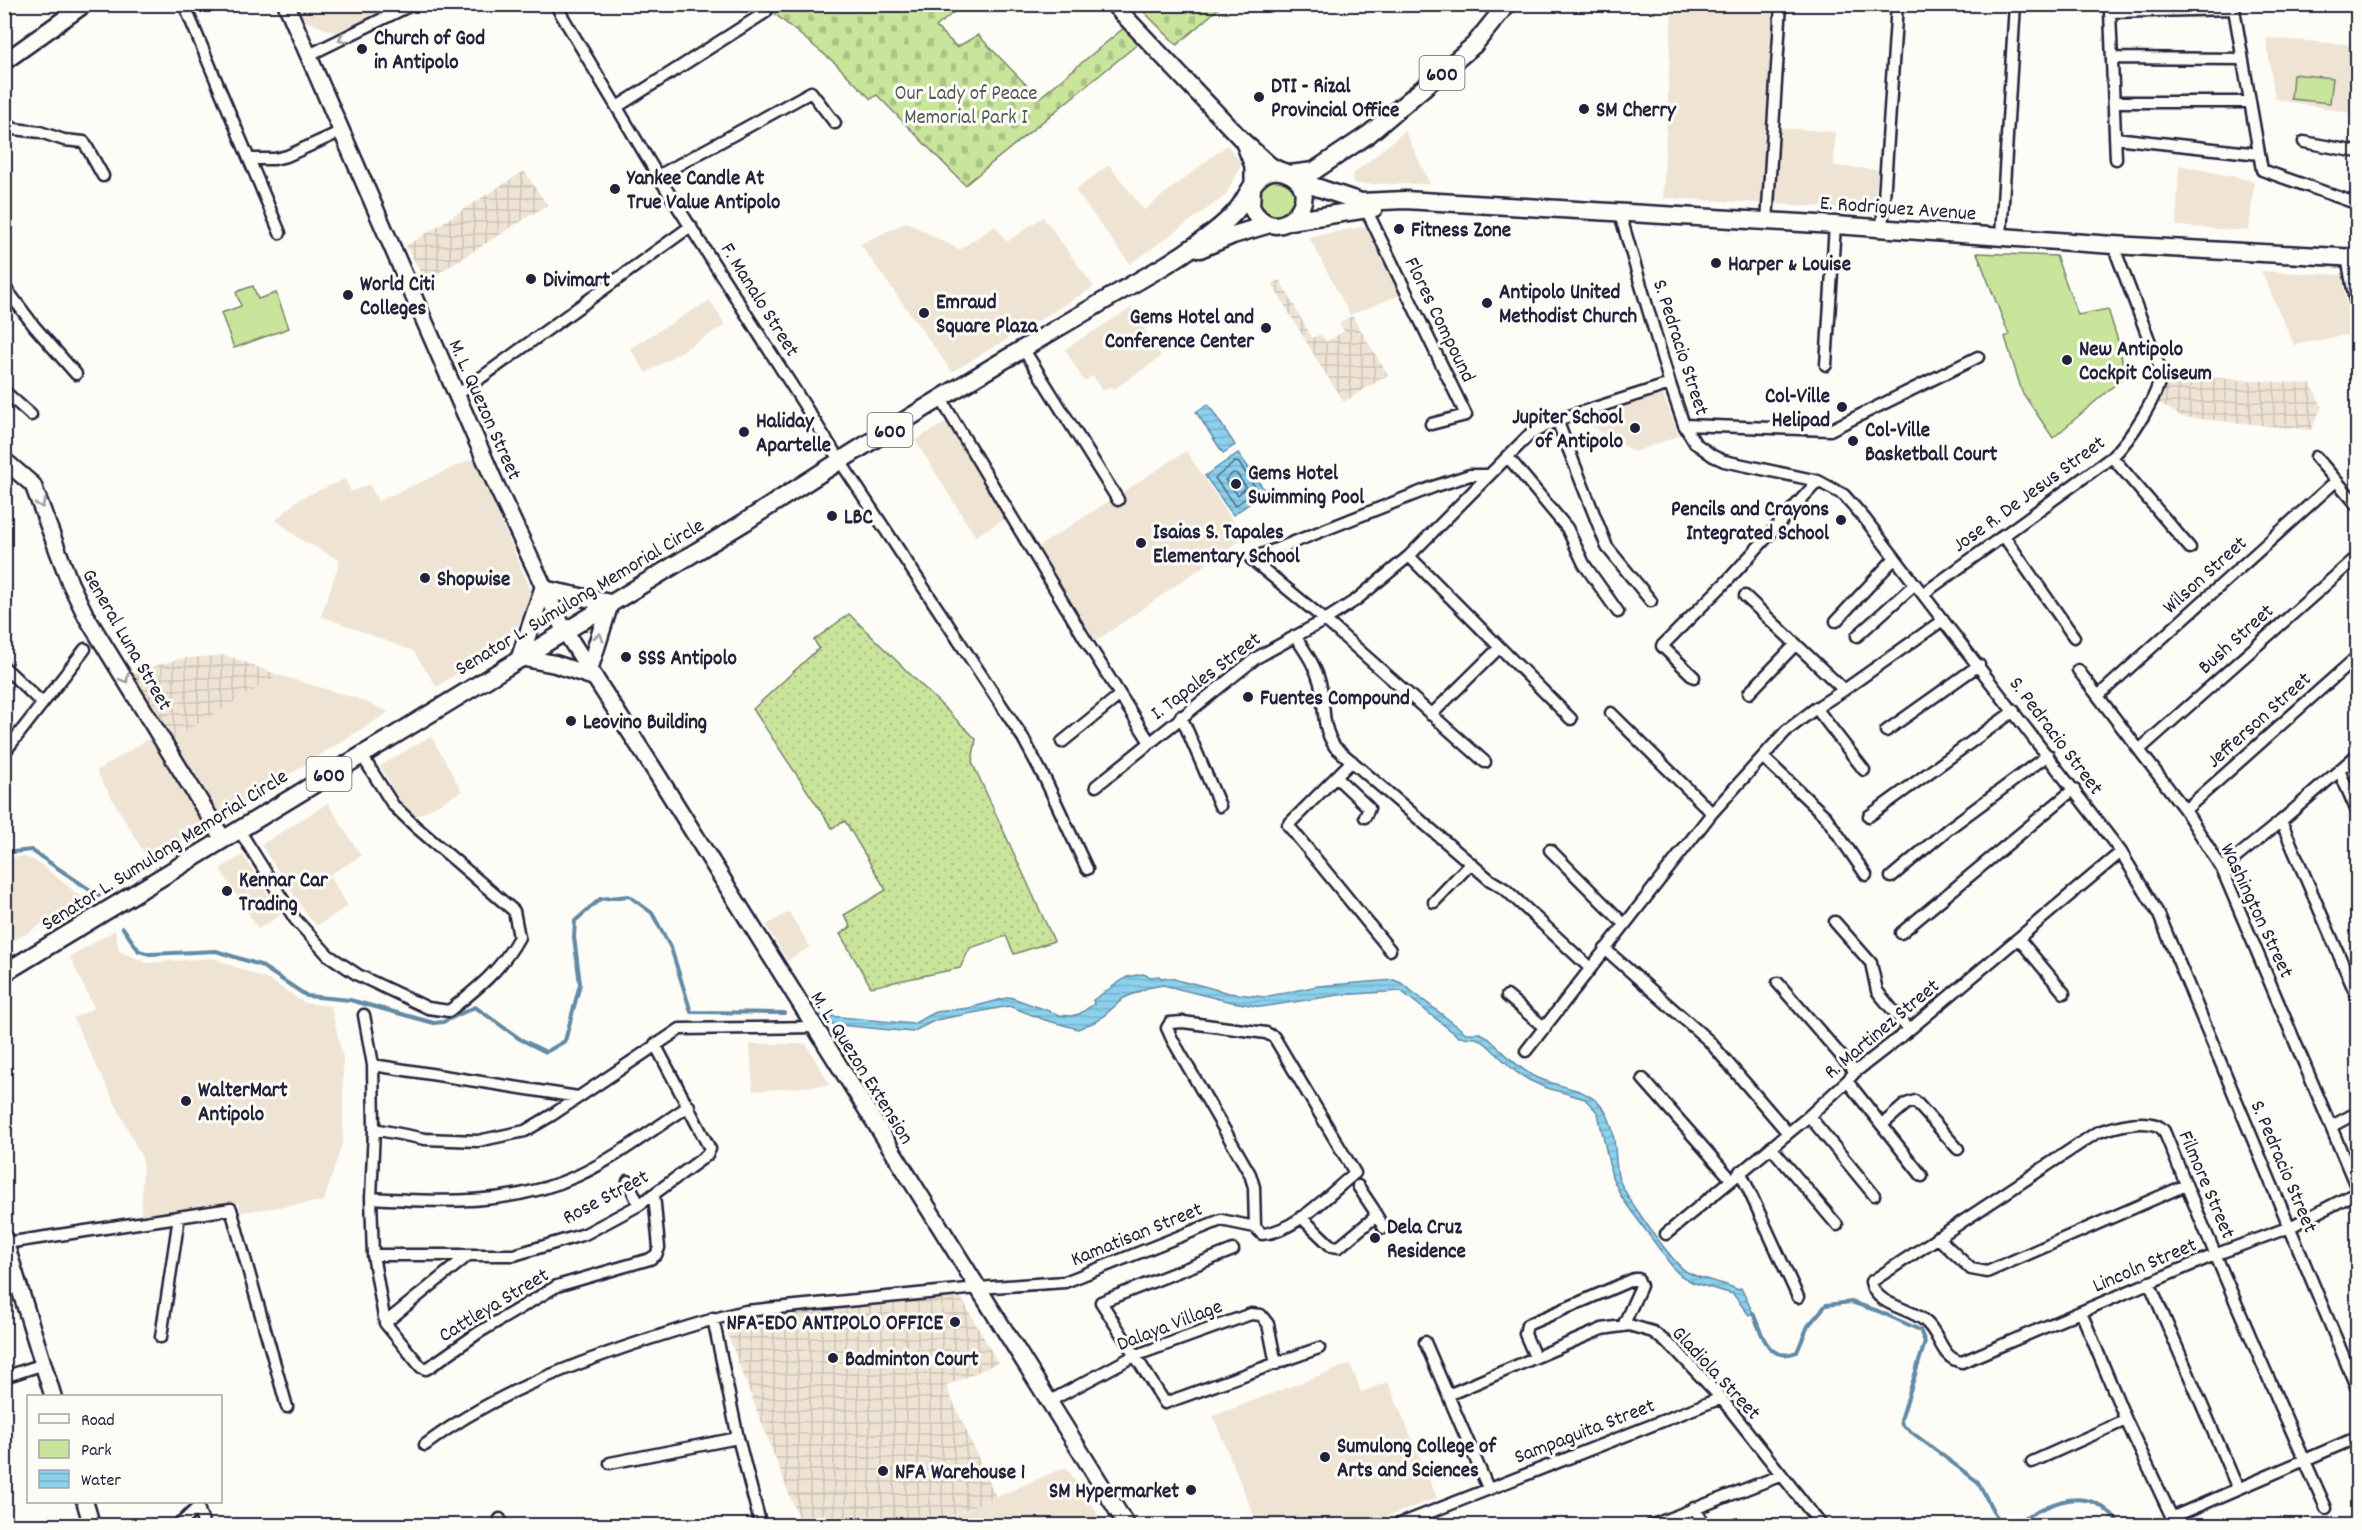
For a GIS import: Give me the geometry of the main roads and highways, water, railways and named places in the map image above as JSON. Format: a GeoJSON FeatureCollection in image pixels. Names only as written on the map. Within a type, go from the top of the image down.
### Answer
{"type":"FeatureCollection","features":[{"type":"Feature","properties":{"kind":"main road"},"geometry":{"type":"LineString","coordinates":[[4,62],[85,4]]}},
{"type":"Feature","properties":{"kind":"main road","name":"M. L. Quezon Street"},"geometry":{"type":"LineString","coordinates":[[286,4],[543,589],[564,630]]}},
{"type":"Feature","properties":{"kind":"main road"},"geometry":{"type":"LineString","coordinates":[[1113,4],[1243,141],[1270,165],[1290,175],[1303,190],[1304,202]]}},
{"type":"Feature","properties":{"kind":"main road","name":"600"},"geometry":{"type":"LineString","coordinates":[[1253,186],[1263,175],[1290,175],[1321,168],[1369,134],[1474,45],[1507,5]]}},
{"type":"Feature","properties":{"kind":"main road","name":"600"},"geometry":{"type":"LineString","coordinates":[[1270,224],[1290,221],[1318,186],[1369,134]]}},
{"type":"Feature","properties":{"kind":"main road"},"geometry":{"type":"LineString","coordinates":[[1243,141],[1253,166],[1251,207],[1259,218],[1270,224]]}},
{"type":"Feature","properties":{"kind":"main road","name":"E. Rodriguez Avenue"},"geometry":{"type":"LineString","coordinates":[[1290,175],[1361,202],[1405,200],[2352,258]]}},
{"type":"Feature","properties":{"kind":"main road","name":"Senator L. Sumulong Memorial Circle"},"geometry":{"type":"LineString","coordinates":[[4,973],[941,399],[1177,258],[1232,216],[1253,186]]}},
{"type":"Feature","properties":{"kind":"main road","name":"E. Rodriguez Avenue"},"geometry":{"type":"LineString","coordinates":[[1290,221],[1366,209],[1435,202]]}},
{"type":"Feature","properties":{"kind":"main road","name":"Senator L. Sumulong Memorial Circle"},"geometry":{"type":"LineString","coordinates":[[1177,258],[1233,235],[1270,224]]}},
{"type":"Feature","properties":{"kind":"main road","name":"General Luna Street"},"geometry":{"type":"LineString","coordinates":[[4,460],[33,485],[70,583],[86,616],[223,840]]}},
{"type":"Feature","properties":{"kind":"main road"},"geometry":{"type":"LineString","coordinates":[[543,589],[610,603],[592,673],[520,657],[543,589]]}},
{"type":"Feature","properties":{"kind":"main road","name":"M. L. Quezon Extension"},"geometry":{"type":"LineString","coordinates":[[564,630],[1127,1526]]}},
{"type":"Feature","properties":{"kind":"main road"},"geometry":{"type":"LineString","coordinates":[[5,1241],[53,1395]]}},
{"type":"Feature","properties":{"kind":"main road"},"geometry":{"type":"LineString","coordinates":[[85,1503],[92,1526]]}},
{"type":"Feature","properties":{"kind":"water"},"geometry":{"type":"Polygon","coordinates":[[[1208,404],[1235,445],[1223,453],[1196,412],[1208,404]]]}},
{"type":"Feature","properties":{"kind":"water","name":"Gems Hotel Swimming Pool"},"geometry":{"type":"Polygon","coordinates":[[[1238,453],[1266,492],[1233,515],[1205,476],[1238,453]]]}},
{"type":"Feature","properties":{"kind":"water"},"geometry":{"type":"Polygon","coordinates":[[[1143,974],[1229,993],[1264,997],[1318,986],[1394,980],[1401,983],[1466,1033],[1480,1033],[1486,1036],[1529,1073],[1544,1081],[1579,1091],[1594,1099],[1610,1121],[1621,1184],[1660,1243],[1687,1272],[1738,1290],[1741,1288],[1753,1313],[1749,1315],[1733,1294],[1694,1283],[1674,1269],[1622,1198],[1612,1177],[1598,1113],[1585,1099],[1544,1087],[1529,1080],[1516,1072],[1485,1043],[1476,1038],[1459,1037],[1401,991],[1339,995],[1261,1007],[1163,985],[1147,988],[1124,998],[1099,1020],[1078,1029],[1045,1020],[1009,1006],[936,1020],[912,1032],[829,1024],[819,1015],[913,1024],[936,1012],[969,1008],[1010,997],[1060,1015],[1071,1016],[1079,1014],[1094,1004],[1093,1000],[1127,977],[1143,974]]]}},
{"type":"Feature","properties":{"kind":"waterway"},"geometry":{"type":"LineString","coordinates":[[4,853],[31,850],[99,896]]}},
{"type":"Feature","properties":{"kind":"waterway"},"geometry":{"type":"LineString","coordinates":[[123,928],[139,951],[150,954],[216,951],[260,965],[307,996],[350,1000],[434,1023],[443,1022],[475,1007],[520,1039],[546,1052],[565,1041],[580,984],[574,937],[575,921],[600,899],[629,896],[652,913],[671,948],[691,1012],[784,1013]]}},
{"type":"Feature","properties":{"kind":"waterway"},"geometry":{"type":"LineString","coordinates":[[1753,1313],[1763,1338],[1779,1354],[1797,1352],[1808,1326],[1826,1305],[1851,1302],[1878,1311],[1920,1330],[1925,1342],[1901,1420],[1902,1425],[1978,1482],[2001,1526]]}},
{"type":"Feature","properties":{"kind":"waterway"},"geometry":{"type":"LineString","coordinates":[[2008,1526],[2053,1504],[2078,1499],[2101,1506],[2122,1526]]}},
{"type":"Feature","properties":{"kind":"place","name":"Church of God in Antipolo"},"geometry":{"type":"Point","coordinates":[362,49]}},
{"type":"Feature","properties":{"kind":"place","name":"DTI - Rizal Provincial Office"},"geometry":{"type":"Point","coordinates":[1259,97]}},
{"type":"Feature","properties":{"kind":"place","name":"SM Cherry"},"geometry":{"type":"Point","coordinates":[1584,109]}},
{"type":"Feature","properties":{"kind":"place","name":"Yankee Candle At True Value Antipolo"},"geometry":{"type":"Point","coordinates":[615,189]}},
{"type":"Feature","properties":{"kind":"place","name":"Fitness Zone"},"geometry":{"type":"Point","coordinates":[1399,229]}},
{"type":"Feature","properties":{"kind":"place","name":"Harper & Louise"},"geometry":{"type":"Point","coordinates":[1716,263]}},
{"type":"Feature","properties":{"kind":"place","name":"Divimart"},"geometry":{"type":"Point","coordinates":[531,279]}},
{"type":"Feature","properties":{"kind":"place","name":"World Citi Colleges"},"geometry":{"type":"Point","coordinates":[348,295]}},
{"type":"Feature","properties":{"kind":"place","name":"Antipolo United Methodist Church"},"geometry":{"type":"Point","coordinates":[1487,303]}},
{"type":"Feature","properties":{"kind":"place","name":"Emraud Square Plaza"},"geometry":{"type":"Point","coordinates":[924,313]}},
{"type":"Feature","properties":{"kind":"place","name":"Gems Hotel and Conference Center"},"geometry":{"type":"Point","coordinates":[1266,328]}},
{"type":"Feature","properties":{"kind":"place","name":"New Antipolo Cockpit Coliseum"},"geometry":{"type":"Point","coordinates":[2067,360]}},
{"type":"Feature","properties":{"kind":"place","name":"Col-Ville Helipad"},"geometry":{"type":"Point","coordinates":[1842,407]}},
{"type":"Feature","properties":{"kind":"place","name":"Jupiter School of Antipolo"},"geometry":{"type":"Point","coordinates":[1635,428]}},
{"type":"Feature","properties":{"kind":"place","name":"Haliday Apartelle"},"geometry":{"type":"Point","coordinates":[744,432]}},
{"type":"Feature","properties":{"kind":"place","name":"Col-Ville Basketball Court"},"geometry":{"type":"Point","coordinates":[1853,441]}},
{"type":"Feature","properties":{"kind":"place","name":"Gems Hotel Swimming Pool"},"geometry":{"type":"Point","coordinates":[1236,484]}},
{"type":"Feature","properties":{"kind":"place","name":"LBC"},"geometry":{"type":"Point","coordinates":[832,516]}},
{"type":"Feature","properties":{"kind":"place","name":"Pencils and Crayons Integrated School"},"geometry":{"type":"Point","coordinates":[1841,520]}},
{"type":"Feature","properties":{"kind":"place","name":"Isaias S. Tapales Elementary School"},"geometry":{"type":"Point","coordinates":[1141,543]}},
{"type":"Feature","properties":{"kind":"place","name":"Shopwise"},"geometry":{"type":"Point","coordinates":[425,578]}},
{"type":"Feature","properties":{"kind":"place","name":"SSS Antipolo"},"geometry":{"type":"Point","coordinates":[626,657]}},
{"type":"Feature","properties":{"kind":"place","name":"Fuentes Compound"},"geometry":{"type":"Point","coordinates":[1248,697]}},
{"type":"Feature","properties":{"kind":"place","name":"Leovino Building"},"geometry":{"type":"Point","coordinates":[571,721]}},
{"type":"Feature","properties":{"kind":"place","name":"Kennar Car Trading"},"geometry":{"type":"Point","coordinates":[227,891]}},
{"type":"Feature","properties":{"kind":"place","name":"WalterMart Antipolo"},"geometry":{"type":"Point","coordinates":[186,1101]}},
{"type":"Feature","properties":{"kind":"place","name":"Dela Cruz Residence"},"geometry":{"type":"Point","coordinates":[1375,1238]}},
{"type":"Feature","properties":{"kind":"place","name":"NFA-EDO ANTIPOLO OFFICE"},"geometry":{"type":"Point","coordinates":[955,1322]}},
{"type":"Feature","properties":{"kind":"place","name":"Badminton Court"},"geometry":{"type":"Point","coordinates":[833,1358]}},
{"type":"Feature","properties":{"kind":"place","name":"Sumulong College of Arts and Sciences"},"geometry":{"type":"Point","coordinates":[1325,1457]}},
{"type":"Feature","properties":{"kind":"place","name":"NFA Warehouse 1"},"geometry":{"type":"Point","coordinates":[883,1471]}},
{"type":"Feature","properties":{"kind":"place","name":"SM Hypermarket"},"geometry":{"type":"Point","coordinates":[1191,1490]}},
{"type":"Feature","properties":{"kind":"park label","name":"Our Lady of Peace Memorial Park I"},"geometry":{"type":"Point","coordinates":[966,104]}}]}
